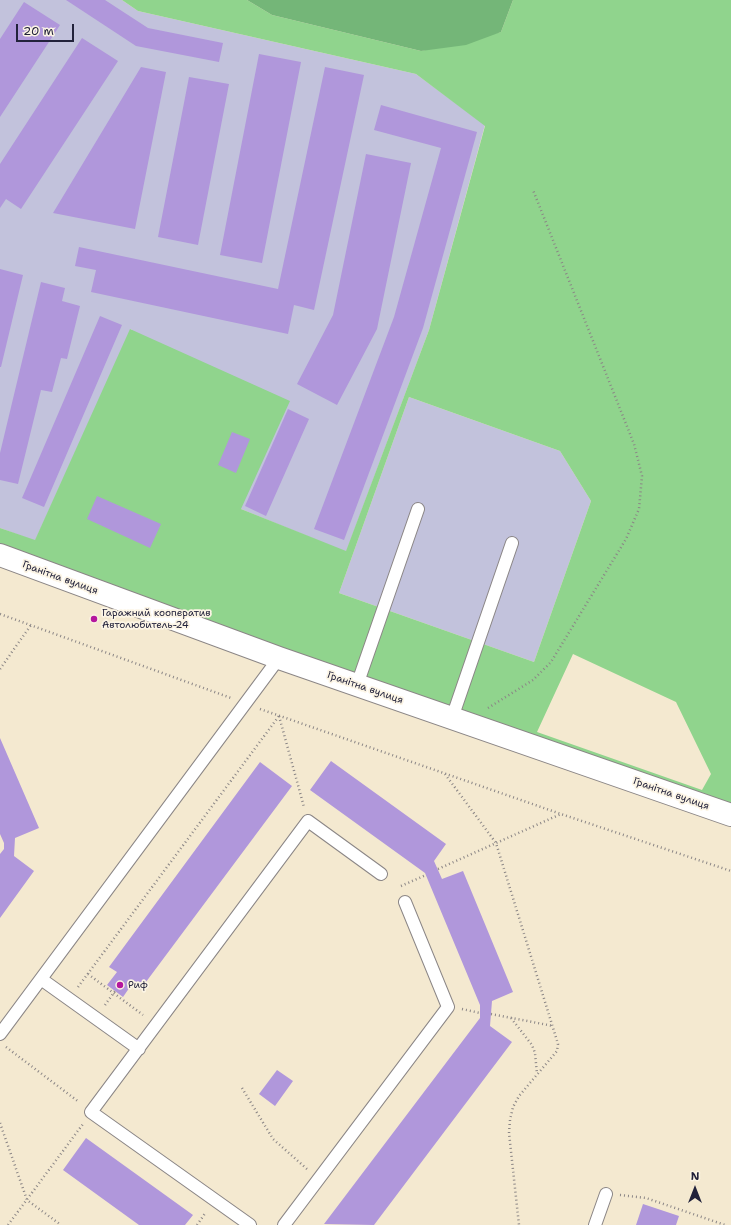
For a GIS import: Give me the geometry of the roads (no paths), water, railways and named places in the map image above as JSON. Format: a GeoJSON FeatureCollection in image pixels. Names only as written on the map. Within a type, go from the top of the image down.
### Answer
{"type":"FeatureCollection","features":[{"type":"Feature","properties":{"kind":"street","name":"Гранітна вулиця"},"geometry":{"type":"LineString","coordinates":[[0,556],[279,658],[731,815]]}},
{"type":"Feature","properties":{"kind":"lane"},"geometry":{"type":"LineString","coordinates":[[357,685],[418,509]]}},
{"type":"Feature","properties":{"kind":"lane"},"geometry":{"type":"LineString","coordinates":[[459,720],[512,543]]}},
{"type":"Feature","properties":{"kind":"lane"},"geometry":{"type":"LineString","coordinates":[[0,1034],[279,658]]}},
{"type":"Feature","properties":{"kind":"lane"},"geometry":{"type":"LineString","coordinates":[[250,1225],[92,1112],[308,821],[381,874]]}},
{"type":"Feature","properties":{"kind":"lane"},"geometry":{"type":"LineString","coordinates":[[284,1225],[448,1007],[405,902]]}},
{"type":"Feature","properties":{"kind":"lane"},"geometry":{"type":"LineString","coordinates":[[41,979],[139,1049]]}},
{"type":"Feature","properties":{"kind":"lane"},"geometry":{"type":"LineString","coordinates":[[595,1225],[606,1194]]}},
{"type":"Feature","properties":{"kind":"place","name":"Гаражний кооператив Автолюбитель-24"},"geometry":{"type":"Point","coordinates":[94,619]}},
{"type":"Feature","properties":{"kind":"place","name":"Риф"},"geometry":{"type":"Point","coordinates":[120,985]}}]}
